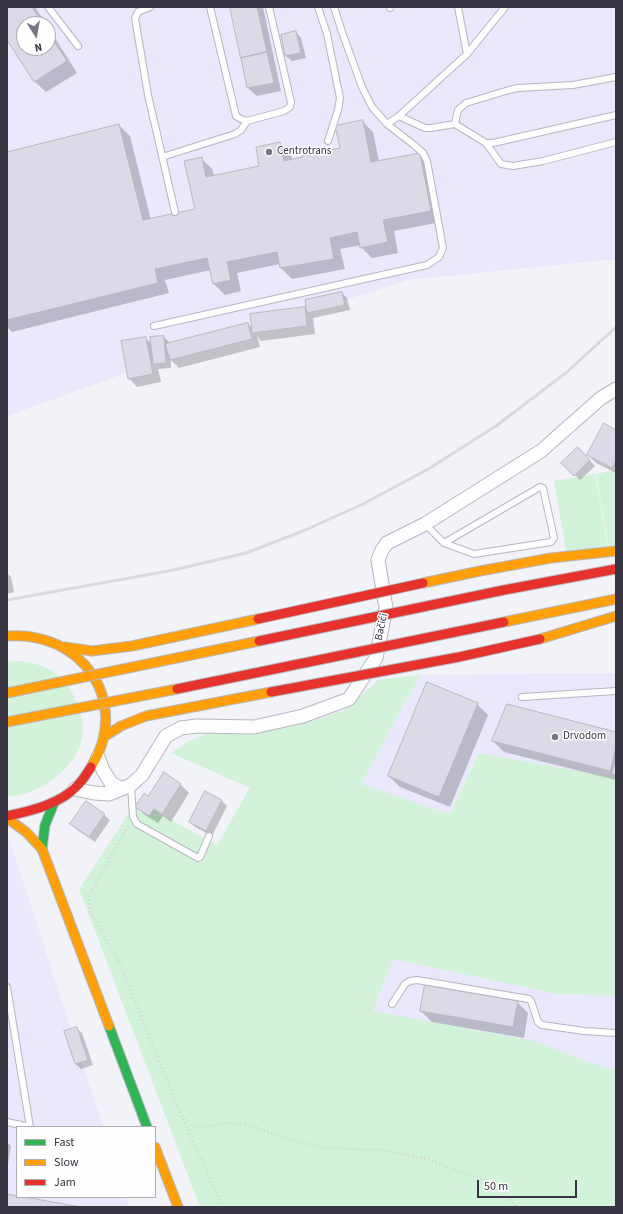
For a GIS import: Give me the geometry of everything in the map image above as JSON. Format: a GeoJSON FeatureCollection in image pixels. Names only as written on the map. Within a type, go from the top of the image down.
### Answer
{"type":"FeatureCollection","features":[{"type":"Feature","properties":{"kind":"main road"},"geometry":{"type":"LineString","coordinates":[[8,635],[27,636],[47,640],[64,647],[92,651],[132,646],[480,571],[551,558],[616,551]]}},
{"type":"Feature","properties":{"kind":"main road"},"geometry":{"type":"LineString","coordinates":[[7,693],[504,590],[616,569]]}},
{"type":"Feature","properties":{"kind":"main road"},"geometry":{"type":"LineString","coordinates":[[7,722],[616,599]]}},
{"type":"Feature","properties":{"kind":"main road"},"geometry":{"type":"LineString","coordinates":[[105,736],[121,726],[146,716],[459,657],[540,639],[616,616]]}},
{"type":"Feature","properties":{"kind":"main road"},"geometry":{"type":"LineString","coordinates":[[7,817],[54,803],[75,789],[91,769],[98,757],[105,736],[106,716],[102,695],[94,676],[81,660],[64,647]]}},
{"type":"Feature","properties":{"kind":"main road"},"geometry":{"type":"LineString","coordinates":[[42,849],[43,833],[47,817],[54,803]]}},
{"type":"Feature","properties":{"kind":"main road"},"geometry":{"type":"LineString","coordinates":[[7,817],[31,836],[42,849],[147,1126]]}},
{"type":"Feature","properties":{"kind":"main road"},"geometry":{"type":"LineString","coordinates":[[156,1150],[178,1207]]}},
{"type":"Feature","properties":{"kind":"street","name":"Bačići"},"geometry":{"type":"LineString","coordinates":[[127,787],[142,775],[166,736],[181,728],[197,726],[254,727],[303,716],[348,699],[376,658],[386,608],[378,560],[387,543],[425,524],[541,451],[601,398],[616,389]]}},
{"type":"Feature","properties":{"kind":"street"},"geometry":{"type":"LineString","coordinates":[[98,757],[103,770],[111,783],[127,787]]}},
{"type":"Feature","properties":{"kind":"street"},"geometry":{"type":"LineString","coordinates":[[75,789],[109,794],[127,787]]}},
{"type":"Feature","properties":{"kind":"lane"},"geometry":{"type":"LineString","coordinates":[[48,7],[78,46]]}},
{"type":"Feature","properties":{"kind":"lane"},"geometry":{"type":"LineString","coordinates":[[150,7],[138,12],[135,18],[148,95],[175,212]]}},
{"type":"Feature","properties":{"kind":"lane"},"geometry":{"type":"LineString","coordinates":[[210,7],[236,116],[247,121],[284,111],[290,107],[291,102],[269,7]]}},
{"type":"Feature","properties":{"kind":"lane"},"geometry":{"type":"LineString","coordinates":[[318,7],[327,34],[340,98],[338,110],[328,141]]}},
{"type":"Feature","properties":{"kind":"lane"},"geometry":{"type":"LineString","coordinates":[[154,326],[426,265],[439,257],[443,248],[427,161],[423,153],[387,124],[372,107],[362,87],[334,7]]}},
{"type":"Feature","properties":{"kind":"lane"},"geometry":{"type":"LineString","coordinates":[[458,7],[468,54]]}},
{"type":"Feature","properties":{"kind":"lane"},"geometry":{"type":"LineString","coordinates":[[387,124],[399,116],[468,54],[504,7]]}},
{"type":"Feature","properties":{"kind":"lane"},"geometry":{"type":"LineString","coordinates":[[454,124],[458,110],[466,103],[509,90],[518,88],[573,85],[616,77]]}},
{"type":"Feature","properties":{"kind":"lane"},"geometry":{"type":"LineString","coordinates":[[486,143],[493,143],[616,114]]}},
{"type":"Feature","properties":{"kind":"lane"},"geometry":{"type":"LineString","coordinates":[[399,116],[425,128],[454,124],[486,143],[501,164],[513,166],[543,161],[616,142]]}},
{"type":"Feature","properties":{"kind":"lane"},"geometry":{"type":"LineString","coordinates":[[162,157],[235,134],[241,130],[247,121]]}},
{"type":"Feature","properties":{"kind":"lane"},"geometry":{"type":"LineString","coordinates":[[425,524],[444,542],[474,554],[551,542],[554,538],[543,488],[540,487],[444,542]]}},
{"type":"Feature","properties":{"kind":"lane"},"geometry":{"type":"LineString","coordinates":[[522,697],[616,691]]}},
{"type":"Feature","properties":{"kind":"lane"},"geometry":{"type":"LineString","coordinates":[[127,787],[133,817],[137,824],[198,858],[200,857],[209,836]]}},
{"type":"Feature","properties":{"kind":"lane"},"geometry":{"type":"LineString","coordinates":[[392,1004],[404,984],[417,980],[529,999],[538,1022],[542,1025],[584,1031],[616,1033]]}},
{"type":"Feature","properties":{"kind":"lane"},"geometry":{"type":"LineString","coordinates":[[7,987],[30,1126]]}},
{"type":"Feature","properties":{"kind":"lane"},"geometry":{"type":"LineString","coordinates":[[7,1122],[25,1126]]}},
{"type":"Feature","properties":{"kind":"path"},"geometry":{"type":"LineString","coordinates":[[133,817],[89,896],[89,910],[120,964],[182,1117],[223,1207]]}},
{"type":"Feature","properties":{"kind":"path"},"geometry":{"type":"LineString","coordinates":[[182,1117],[192,1126],[212,1126],[225,1123],[246,1124],[295,1141],[324,1148],[382,1150],[426,1159],[490,1182],[518,1207]]}},
{"type":"Feature","properties":{"kind":"shaded area"},"geometry":{"type":"Polygon","coordinates":[[[7,7],[616,7],[616,260],[408,280],[187,351],[7,416],[7,7]]]}},
{"type":"Feature","properties":{"kind":"shaded area"},"geometry":{"type":"Polygon","coordinates":[[[616,673],[616,778],[479,753],[449,814],[361,784],[420,675],[616,673]]]}},
{"type":"Feature","properties":{"kind":"shaded area"},"geometry":{"type":"Polygon","coordinates":[[[7,832],[103,1126],[16,1126],[16,1198],[126,1198],[129,1207],[7,1207],[7,832]]]}},
{"type":"Feature","properties":{"kind":"shaded area"},"geometry":{"type":"Polygon","coordinates":[[[393,959],[557,994],[616,996],[616,1069],[607,1069],[373,1012],[393,959]]]}},
{"type":"Feature","properties":{"kind":"green space"},"geometry":{"type":"Polygon","coordinates":[[[616,470],[616,546],[609,547],[596,474],[616,470]]]}},
{"type":"Feature","properties":{"kind":"green space"},"geometry":{"type":"Polygon","coordinates":[[[595,474],[608,547],[567,554],[554,481],[595,474]]]}},
{"type":"Feature","properties":{"kind":"green space"},"geometry":{"type":"Polygon","coordinates":[[[21,661],[48,669],[67,684],[77,702],[82,720],[83,733],[80,746],[72,761],[60,774],[35,790],[7,797],[7,662],[21,661]]]}},
{"type":"Feature","properties":{"kind":"green space"},"geometry":{"type":"Polygon","coordinates":[[[420,675],[361,784],[449,814],[479,753],[616,778],[616,996],[557,994],[393,959],[373,1011],[534,1041],[607,1069],[616,1069],[616,1207],[200,1207],[79,889],[137,801],[217,845],[250,788],[171,753],[189,741],[208,733],[315,720],[345,710],[378,680],[420,675]]]}},
{"type":"Feature","properties":{"kind":"building"},"geometry":{"type":"Polygon","coordinates":[[[7,7],[32,7],[38,16],[16,16],[16,54],[7,40],[7,7]]]}},
{"type":"Feature","properties":{"kind":"building"},"geometry":{"type":"Polygon","coordinates":[[[230,7],[257,7],[267,52],[241,58],[230,7]]]}},
{"type":"Feature","properties":{"kind":"building"},"geometry":{"type":"Polygon","coordinates":[[[296,31],[301,53],[285,56],[281,35],[296,31]]]}},
{"type":"Feature","properties":{"kind":"building"},"geometry":{"type":"Polygon","coordinates":[[[56,44],[67,61],[34,82],[17,56],[56,56],[56,44]]]}},
{"type":"Feature","properties":{"kind":"building"},"geometry":{"type":"Polygon","coordinates":[[[267,52],[274,83],[247,88],[241,58],[267,52]]]}},
{"type":"Feature","properties":{"kind":"building"},"geometry":{"type":"Polygon","coordinates":[[[363,120],[371,162],[420,153],[431,211],[383,220],[388,242],[360,248],[357,232],[330,238],[334,259],[280,268],[277,252],[227,262],[231,280],[213,284],[207,258],[155,269],[158,283],[7,320],[7,152],[119,124],[143,220],[195,209],[184,161],[202,157],[206,177],[259,166],[256,147],[280,142],[284,161],[302,157],[340,148],[335,126],[363,120]]]}},
{"type":"Feature","properties":{"kind":"building"},"geometry":{"type":"Polygon","coordinates":[[[342,292],[345,305],[307,313],[305,300],[342,292]]]}},
{"type":"Feature","properties":{"kind":"building"},"geometry":{"type":"Polygon","coordinates":[[[305,307],[307,326],[252,333],[250,314],[305,307]]]}},
{"type":"Feature","properties":{"kind":"building"},"geometry":{"type":"Polygon","coordinates":[[[248,323],[252,339],[170,360],[165,344],[248,323]]]}},
{"type":"Feature","properties":{"kind":"building"},"geometry":{"type":"Polygon","coordinates":[[[164,336],[166,363],[153,364],[150,337],[164,336]]]}},
{"type":"Feature","properties":{"kind":"building"},"geometry":{"type":"Polygon","coordinates":[[[146,337],[153,374],[128,379],[121,341],[146,337]]]}},
{"type":"Feature","properties":{"kind":"building"},"geometry":{"type":"Polygon","coordinates":[[[604,423],[616,430],[616,461],[612,468],[587,455],[604,423]]]}},
{"type":"Feature","properties":{"kind":"building"},"geometry":{"type":"Polygon","coordinates":[[[578,447],[590,460],[574,476],[561,463],[578,447]]]}},
{"type":"Feature","properties":{"kind":"building"},"geometry":{"type":"Polygon","coordinates":[[[427,682],[478,703],[439,797],[388,776],[427,682]]]}},
{"type":"Feature","properties":{"kind":"building","name":"Drvodom"},"geometry":{"type":"Polygon","coordinates":[[[507,704],[616,732],[616,747],[610,771],[492,741],[507,704]]]}},
{"type":"Feature","properties":{"kind":"building"},"geometry":{"type":"Polygon","coordinates":[[[616,763],[616,775],[612,774],[616,763]]]}},
{"type":"Feature","properties":{"kind":"building"},"geometry":{"type":"Polygon","coordinates":[[[164,772],[181,784],[162,814],[154,809],[149,816],[135,807],[144,793],[148,796],[164,772]]]}},
{"type":"Feature","properties":{"kind":"building"},"geometry":{"type":"Polygon","coordinates":[[[205,791],[222,800],[206,831],[189,822],[205,791]]]}},
{"type":"Feature","properties":{"kind":"building"},"geometry":{"type":"Polygon","coordinates":[[[86,801],[105,814],[89,837],[70,824],[86,801]]]}},
{"type":"Feature","properties":{"kind":"building"},"geometry":{"type":"Polygon","coordinates":[[[425,985],[518,1001],[513,1027],[420,1011],[425,985]]]}},
{"type":"Feature","properties":{"kind":"building"},"geometry":{"type":"Polygon","coordinates":[[[77,1027],[88,1060],[75,1064],[64,1031],[77,1027]]]}},
{"type":"Feature","properties":{"kind":"building"},"geometry":{"type":"Polygon","coordinates":[[[7,1194],[16,1196],[16,1198],[30,1198],[80,1207],[7,1207],[7,1194]]]}},
{"type":"Feature","properties":{"kind":"railway"},"geometry":{"type":"LineString","coordinates":[[7,600],[174,570],[246,553],[303,531],[363,504],[430,468],[496,426],[567,372],[616,327]]}},
{"type":"Feature","properties":{"kind":"traffic: fast"},"geometry":{"type":"LineString","coordinates":[[42,849],[45,825],[54,803]]}},
{"type":"Feature","properties":{"kind":"traffic: fast"},"geometry":{"type":"LineString","coordinates":[[109,1026],[147,1126]]}},
{"type":"Feature","properties":{"kind":"traffic: slow"},"geometry":{"type":"LineString","coordinates":[[423,583],[551,558],[616,551]]}},
{"type":"Feature","properties":{"kind":"traffic: slow"},"geometry":{"type":"LineString","coordinates":[[504,622],[616,599]]}},
{"type":"Feature","properties":{"kind":"traffic: slow"},"geometry":{"type":"LineString","coordinates":[[540,639],[616,616]]}},
{"type":"Feature","properties":{"kind":"traffic: slow"},"geometry":{"type":"LineString","coordinates":[[65,647],[92,651],[132,646],[258,619]]}},
{"type":"Feature","properties":{"kind":"traffic: slow"},"geometry":{"type":"LineString","coordinates":[[7,636],[34,637],[58,645],[77,658],[92,675],[102,695],[106,718],[102,742],[91,767]]}},
{"type":"Feature","properties":{"kind":"traffic: slow"},"geometry":{"type":"LineString","coordinates":[[7,693],[259,641]]}},
{"type":"Feature","properties":{"kind":"traffic: slow"},"geometry":{"type":"LineString","coordinates":[[7,722],[177,689]]}},
{"type":"Feature","properties":{"kind":"traffic: slow"},"geometry":{"type":"LineString","coordinates":[[105,736],[121,726],[146,716],[271,692]]}},
{"type":"Feature","properties":{"kind":"traffic: slow"},"geometry":{"type":"LineString","coordinates":[[7,818],[26,832],[42,849],[109,1026]]}},
{"type":"Feature","properties":{"kind":"traffic: slow"},"geometry":{"type":"LineString","coordinates":[[156,1150],[178,1207]]}},
{"type":"Feature","properties":{"kind":"traffic: jam"},"geometry":{"type":"LineString","coordinates":[[259,641],[504,590],[616,569]]}},
{"type":"Feature","properties":{"kind":"traffic: jam"},"geometry":{"type":"LineString","coordinates":[[258,619],[423,583]]}},
{"type":"Feature","properties":{"kind":"traffic: jam"},"geometry":{"type":"LineString","coordinates":[[177,689],[504,622]]}},
{"type":"Feature","properties":{"kind":"traffic: jam"},"geometry":{"type":"LineString","coordinates":[[271,692],[459,657],[540,639]]}},
{"type":"Feature","properties":{"kind":"traffic: jam"},"geometry":{"type":"LineString","coordinates":[[7,816],[45,806],[63,797],[71,792],[80,783],[91,767]]}},
{"type":"Feature","properties":{"kind":"place","name":"Centrotrans"},"geometry":{"type":"Point","coordinates":[269,152]}},
{"type":"Feature","properties":{"kind":"place","name":"Drvodom"},"geometry":{"type":"Point","coordinates":[555,737]}}]}
